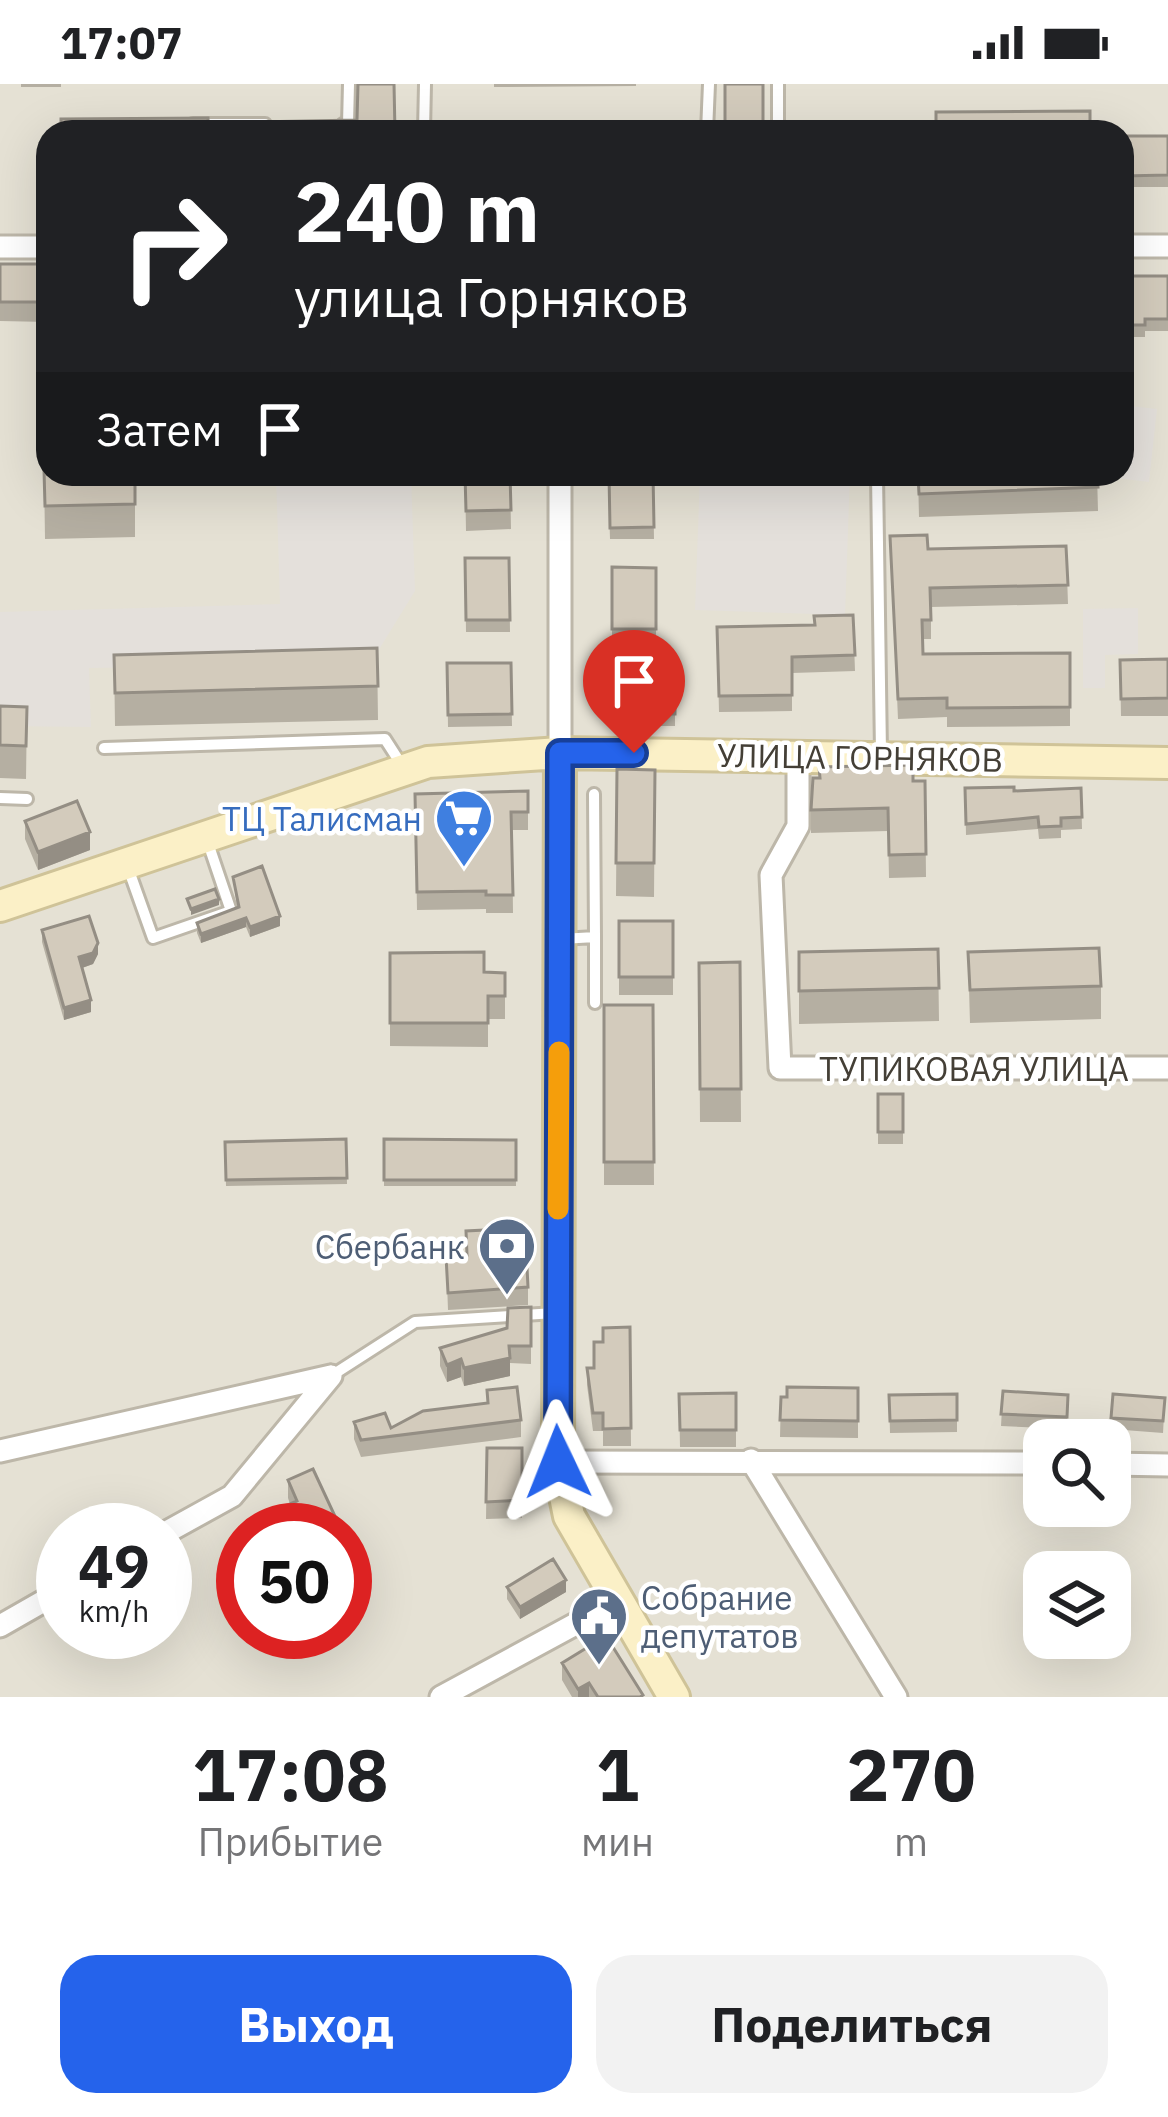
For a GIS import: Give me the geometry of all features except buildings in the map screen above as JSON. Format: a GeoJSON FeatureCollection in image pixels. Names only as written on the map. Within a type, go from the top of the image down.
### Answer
{"type":"FeatureCollection","features":[{"type":"Feature","properties":{"kind":"main road","name":"УЛИЦА ГОРНЯКОВ"},"geometry":{"type":"LineString","coordinates":[[0,906],[428,762],[560,753],[1168,763]]}},
{"type":"Feature","properties":{"kind":"main road"},"geometry":{"type":"LineString","coordinates":[[560,753],[558,1462],[569,1516],[674,1697]]}},
{"type":"Feature","properties":{"kind":"street"},"geometry":{"type":"LineString","coordinates":[[1134,246],[1168,246]]}},
{"type":"Feature","properties":{"kind":"street"},"geometry":{"type":"LineString","coordinates":[[0,247],[36,247]]}},
{"type":"Feature","properties":{"kind":"street"},"geometry":{"type":"LineString","coordinates":[[560,486],[560,753]]}},
{"type":"Feature","properties":{"kind":"street","name":"ТУПИКОВАЯ УЛИЦА"},"geometry":{"type":"LineString","coordinates":[[798,756],[798,826],[771,875],[780,1068],[1168,1068]]}},
{"type":"Feature","properties":{"kind":"street"},"geometry":{"type":"LineString","coordinates":[[0,1451],[332,1376]]}},
{"type":"Feature","properties":{"kind":"street"},"geometry":{"type":"LineString","coordinates":[[192,1518],[232,1496],[332,1376]]}},
{"type":"Feature","properties":{"kind":"street"},"geometry":{"type":"LineString","coordinates":[[751,1460],[896,1697]]}},
{"type":"Feature","properties":{"kind":"street"},"geometry":{"type":"LineString","coordinates":[[558,1462],[1023,1463]]}},
{"type":"Feature","properties":{"kind":"street"},"geometry":{"type":"LineString","coordinates":[[1131,1464],[1168,1465]]}},
{"type":"Feature","properties":{"kind":"street"},"geometry":{"type":"LineString","coordinates":[[441,1697],[617,1601]]}},
{"type":"Feature","properties":{"kind":"street"},"geometry":{"type":"LineString","coordinates":[[0,1626],[36,1605]]}},
{"type":"Feature","properties":{"kind":"lane"},"geometry":{"type":"LineString","coordinates":[[348,120],[349,84]]}},
{"type":"Feature","properties":{"kind":"lane"},"geometry":{"type":"LineString","coordinates":[[424,84],[424,120]]}},
{"type":"Feature","properties":{"kind":"lane"},"geometry":{"type":"LineString","coordinates":[[708,120],[709,84]]}},
{"type":"Feature","properties":{"kind":"lane"},"geometry":{"type":"LineString","coordinates":[[778,84],[778,120]]}},
{"type":"Feature","properties":{"kind":"lane"},"geometry":{"type":"LineString","coordinates":[[877,486],[881,757]]}},
{"type":"Feature","properties":{"kind":"lane"},"geometry":{"type":"LineString","coordinates":[[104,748],[385,739],[405,770]]}},
{"type":"Feature","properties":{"kind":"lane"},"geometry":{"type":"LineString","coordinates":[[594,794],[595,1003]]}},
{"type":"Feature","properties":{"kind":"lane"},"geometry":{"type":"LineString","coordinates":[[0,798],[27,799]]}},
{"type":"Feature","properties":{"kind":"lane"},"geometry":{"type":"LineString","coordinates":[[126,862],[153,938],[231,911],[206,836]]}},
{"type":"Feature","properties":{"kind":"lane"},"geometry":{"type":"LineString","coordinates":[[559,939],[595,937]]}},
{"type":"Feature","properties":{"kind":"lane"},"geometry":{"type":"LineString","coordinates":[[332,1376],[415,1322],[558,1313]]}},
{"type":"Feature","properties":{"kind":"shaded area"},"geometry":{"type":"Polygon","coordinates":[[[0,84],[1168,84],[1168,1697],[0,1697],[0,84]]]}},
{"type":"Feature","properties":{"kind":"shaded area"},"geometry":{"type":"Polygon","coordinates":[[[1134,406],[1157,409],[1149,482],[1134,480],[1134,406]]]}},
{"type":"Feature","properties":{"kind":"shaded area"},"geometry":{"type":"Polygon","coordinates":[[[276,486],[411,486],[415,591],[370,664],[89,668],[91,727],[0,726],[0,612],[280,604],[276,486]]]}},
{"type":"Feature","properties":{"kind":"shaded area"},"geometry":{"type":"Polygon","coordinates":[[[700,486],[850,486],[845,615],[695,610],[700,486]]]}},
{"type":"Feature","properties":{"kind":"shaded area"},"geometry":{"type":"Polygon","coordinates":[[[1138,608],[1138,654],[1105,655],[1105,688],[1083,688],[1083,609],[1138,608]]]}},
{"type":"Feature","properties":{"kind":"slow traffic"},"geometry":{"type":"LineString","coordinates":[[558,1209],[559,1052]]}},
{"type":"Feature","properties":{"kind":"place","name":"ТЦ Талисман"},"geometry":{"type":"Point","coordinates":[464,869]}},
{"type":"Feature","properties":{"kind":"place","name":"Сбербанк"},"geometry":{"type":"Point","coordinates":[507,1297]}},
{"type":"Feature","properties":{"kind":"place","name":"Собрание депутатов"},"geometry":{"type":"Point","coordinates":[599,1667]}},
{"type":"Feature","properties":{"kind":"route"},"geometry":{"type":"LineString","coordinates":[[558,1462],[560,753],[634,753]]}}]}
